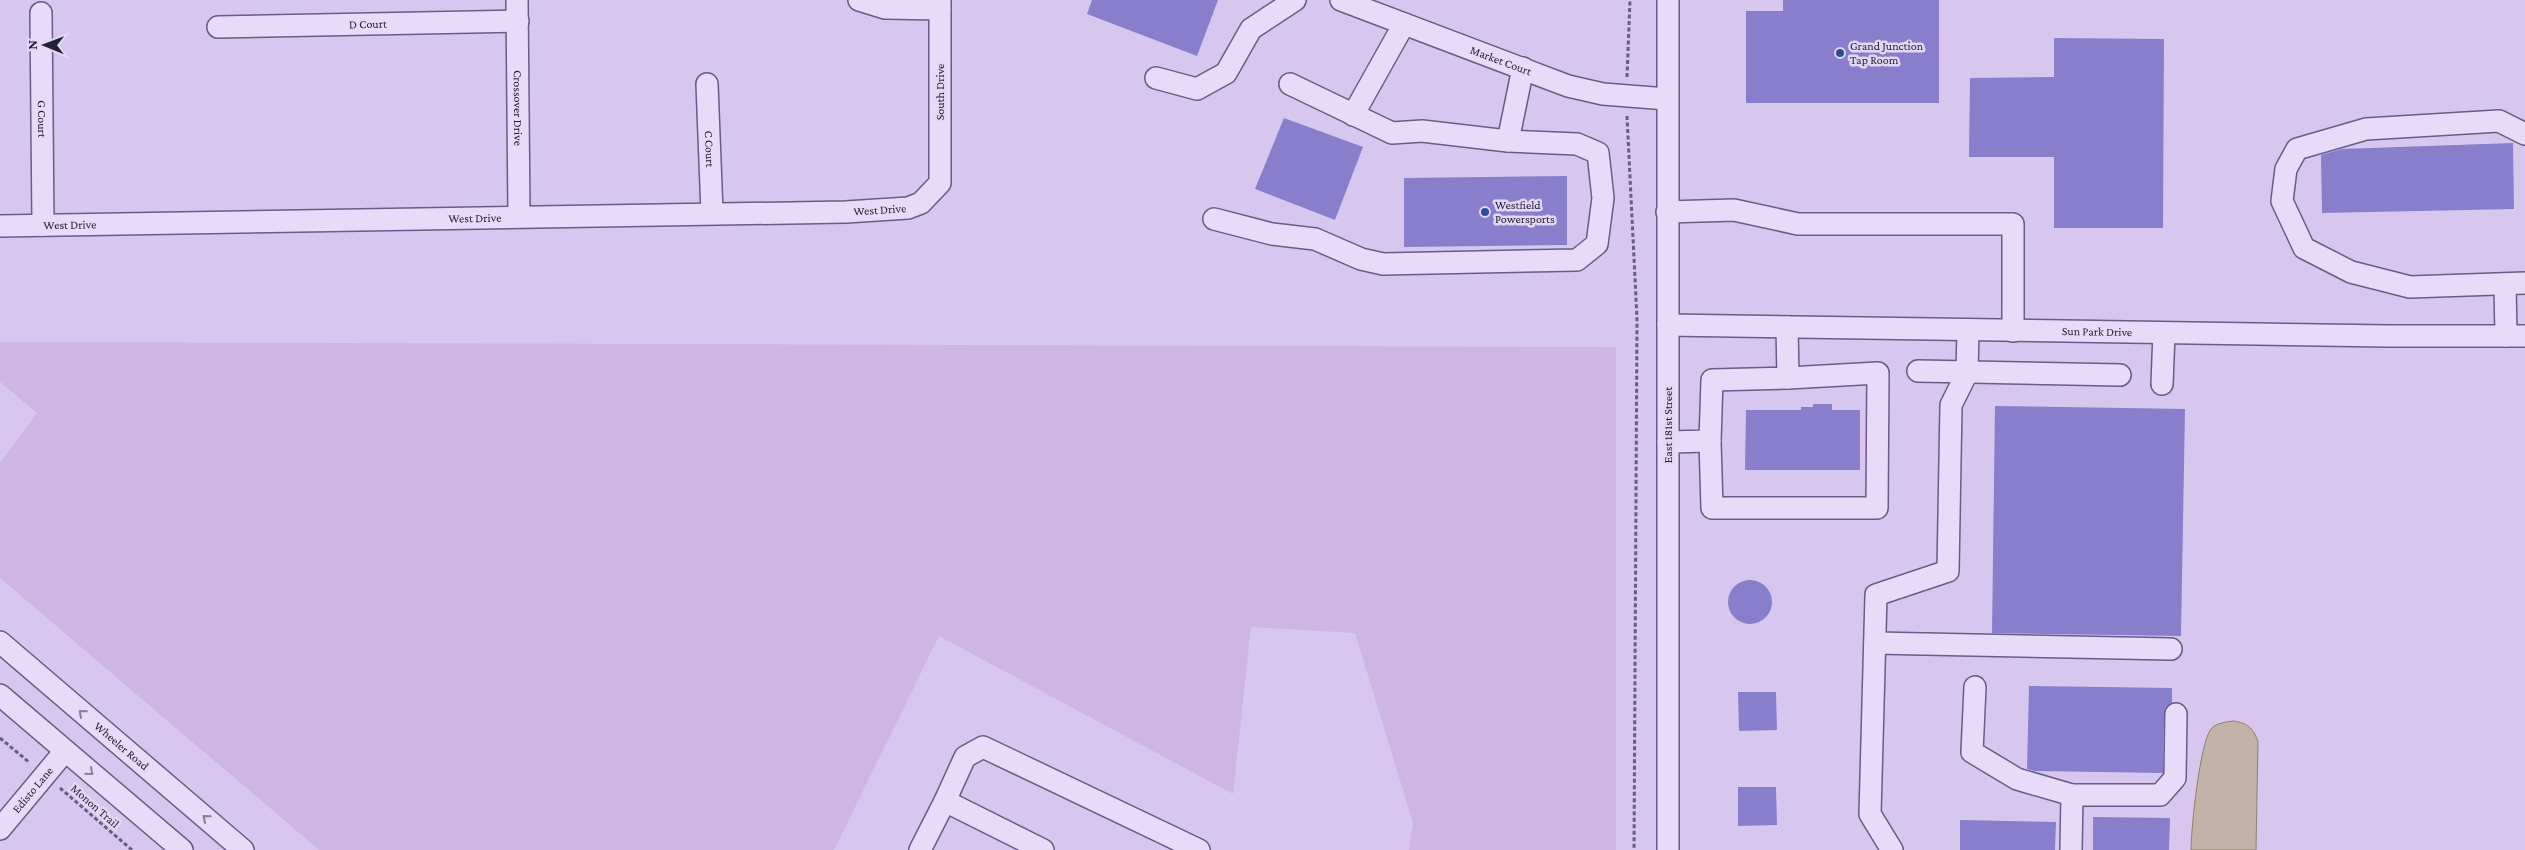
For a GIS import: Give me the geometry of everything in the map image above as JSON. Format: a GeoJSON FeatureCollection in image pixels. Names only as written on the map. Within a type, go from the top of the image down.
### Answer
{"type":"FeatureCollection","features":[{"type":"Feature","properties":{"kind":"street"},"geometry":{"type":"LineString","coordinates":[[859,0],[885,8],[940,4]]}},
{"type":"Feature","properties":{"kind":"street"},"geometry":{"type":"LineString","coordinates":[[1156,78],[1197,89],[1226,73],[1251,29],[1295,0]]}},
{"type":"Feature","properties":{"kind":"street","name":"Market Court"},"geometry":{"type":"LineString","coordinates":[[1341,0],[1568,86],[1603,94],[1667,99]]}},
{"type":"Feature","properties":{"kind":"street","name":"East 181st Street"},"geometry":{"type":"LineString","coordinates":[[1668,0],[1668,850]]}},
{"type":"Feature","properties":{"kind":"street","name":"South Drive"},"geometry":{"type":"LineString","coordinates":[[940,4],[940,183]]}},
{"type":"Feature","properties":{"kind":"street","name":"D Court"},"geometry":{"type":"LineString","coordinates":[[218,27],[517,10]]}},
{"type":"Feature","properties":{"kind":"street","name":"Crossover Drive"},"geometry":{"type":"LineString","coordinates":[[517,10],[519,216]]}},
{"type":"Feature","properties":{"kind":"street","name":"G Court"},"geometry":{"type":"LineString","coordinates":[[41,14],[43,225]]}},
{"type":"Feature","properties":{"kind":"street"},"geometry":{"type":"LineString","coordinates":[[1353,114],[1404,24]]}},
{"type":"Feature","properties":{"kind":"street"},"geometry":{"type":"LineString","coordinates":[[1508,141],[1523,68]]}},
{"type":"Feature","properties":{"kind":"street","name":"C Court"},"geometry":{"type":"LineString","coordinates":[[707,84],[712,213]]}},
{"type":"Feature","properties":{"kind":"street"},"geometry":{"type":"LineString","coordinates":[[1214,219],[1272,234],[1315,239],[1361,258],[1383,264],[1577,260],[1597,244],[1603,198],[1598,153],[1577,144],[1508,141],[1422,131],[1392,133],[1290,84]]}},
{"type":"Feature","properties":{"kind":"street"},"geometry":{"type":"LineString","coordinates":[[2515,336],[2515,284],[2410,287],[2351,272],[2304,248],[2282,202],[2286,168],[2297,150],[2366,129],[2499,121],[2525,134]]}},
{"type":"Feature","properties":{"kind":"street","name":"West Drive"},"geometry":{"type":"LineString","coordinates":[[0,226],[892,211],[921,203],[940,183]]}},
{"type":"Feature","properties":{"kind":"street"},"geometry":{"type":"LineString","coordinates":[[1667,212],[1734,210],[1798,224],[2013,224],[2014,331]]}},
{"type":"Feature","properties":{"kind":"street","name":"Sun Park Drive"},"geometry":{"type":"LineString","coordinates":[[1668,325],[2164,333],[2515,336]]}},
{"type":"Feature","properties":{"kind":"street"},"geometry":{"type":"LineString","coordinates":[[1787,327],[1788,378]]}},
{"type":"Feature","properties":{"kind":"street"},"geometry":{"type":"LineString","coordinates":[[1892,850],[1870,814],[1876,595],[1948,571],[1951,405],[1967,373],[1968,330]]}},
{"type":"Feature","properties":{"kind":"street"},"geometry":{"type":"LineString","coordinates":[[2162,384],[2164,333]]}},
{"type":"Feature","properties":{"kind":"street"},"geometry":{"type":"LineString","coordinates":[[1918,372],[2120,375]]}},
{"type":"Feature","properties":{"kind":"street"},"geometry":{"type":"LineString","coordinates":[[1878,373],[1877,508],[1712,508],[1710,441],[1712,380],[1878,373]]}},
{"type":"Feature","properties":{"kind":"street"},"geometry":{"type":"LineString","coordinates":[[1668,442],[1710,441]]}},
{"type":"Feature","properties":{"kind":"street","name":"Wheeler Road"},"geometry":{"type":"LineString","coordinates":[[0,642],[243,850]]}},
{"type":"Feature","properties":{"kind":"street"},"geometry":{"type":"LineString","coordinates":[[1875,643],[2171,648]]}},
{"type":"Feature","properties":{"kind":"street"},"geometry":{"type":"LineString","coordinates":[[1975,687],[1972,752],[2017,779],[2072,795],[2160,795],[2175,778],[2176,714]]}},
{"type":"Feature","properties":{"kind":"street"},"geometry":{"type":"LineString","coordinates":[[0,695],[182,850]]}},
{"type":"Feature","properties":{"kind":"street"},"geometry":{"type":"LineString","coordinates":[[920,850],[965,756],[983,747],[1200,850]]}},
{"type":"Feature","properties":{"kind":"street","name":"Edisto Lane"},"geometry":{"type":"LineString","coordinates":[[0,829],[65,751]]}},
{"type":"Feature","properties":{"kind":"street"},"geometry":{"type":"LineString","coordinates":[[2071,850],[2072,795]]}},
{"type":"Feature","properties":{"kind":"street"},"geometry":{"type":"LineString","coordinates":[[945,801],[1043,850]]}},
{"type":"Feature","properties":{"kind":"path"},"geometry":{"type":"LineString","coordinates":[[1630,0],[1626,96],[1636,319],[1634,850]]}},
{"type":"Feature","properties":{"kind":"path","name":"Monon Trail"},"geometry":{"type":"LineString","coordinates":[[0,738],[132,850]]}},
{"type":"Feature","properties":{"kind":"shaded area"},"geometry":{"type":"Polygon","coordinates":[[[0,342],[1616,347],[1616,850],[1409,850],[1413,823],[1355,633],[1251,627],[1233,794],[939,636],[834,850],[319,850],[0,578],[0,463],[37,413],[0,382],[0,342]]]}},
{"type":"Feature","properties":{"kind":"shaded area"},"geometry":{"type":"Polygon","coordinates":[[[2233,721],[2249,727],[2258,742],[2256,850],[2191,850],[2197,786],[2207,737],[2211,729],[2216,725],[2233,721]]]}},
{"type":"Feature","properties":{"kind":"building"},"geometry":{"type":"Polygon","coordinates":[[[1092,0],[1218,0],[1197,56],[1087,14],[1092,0]]]}},
{"type":"Feature","properties":{"kind":"building"},"geometry":{"type":"Polygon","coordinates":[[[1783,0],[1939,0],[1939,103],[1746,103],[1746,11],[1783,11],[1783,0]]]}},
{"type":"Feature","properties":{"kind":"building"},"geometry":{"type":"Polygon","coordinates":[[[2054,38],[2164,39],[2163,228],[2054,228],[2054,157],[1969,157],[1970,78],[2054,77],[2054,38]]]}},
{"type":"Feature","properties":{"kind":"building"},"geometry":{"type":"Polygon","coordinates":[[[1284,118],[1363,147],[1335,220],[1255,189],[1284,118]]]}},
{"type":"Feature","properties":{"kind":"building"},"geometry":{"type":"Polygon","coordinates":[[[2513,143],[2514,209],[2322,213],[2321,155],[2342,149],[2513,143]]]}},
{"type":"Feature","properties":{"kind":"building","name":"Westfield Powersports"},"geometry":{"type":"Polygon","coordinates":[[[1567,176],[1567,245],[1404,247],[1404,178],[1567,176]]]}},
{"type":"Feature","properties":{"kind":"building"},"geometry":{"type":"Polygon","coordinates":[[[1813,404],[1832,404],[1832,410],[1860,410],[1860,470],[1745,470],[1746,410],[1801,410],[1801,407],[1813,407],[1813,404]]]}},
{"type":"Feature","properties":{"kind":"building"},"geometry":{"type":"Polygon","coordinates":[[[1995,406],[2185,409],[2181,636],[1992,633],[1995,406]]]}},
{"type":"Feature","properties":{"kind":"building"},"geometry":{"type":"Polygon","coordinates":[[[1754,580],[1766,586],[1771,593],[1771,611],[1766,618],[1759,623],[1746,624],[1738,621],[1731,614],[1728,598],[1731,590],[1738,583],[1754,580]]]}},
{"type":"Feature","properties":{"kind":"building"},"geometry":{"type":"Polygon","coordinates":[[[2029,686],[2172,688],[2172,703],[2166,707],[2164,714],[2163,773],[2035,771],[2027,769],[2029,686]]]}},
{"type":"Feature","properties":{"kind":"building"},"geometry":{"type":"Polygon","coordinates":[[[1738,692],[1776,692],[1777,730],[1739,731],[1738,692]]]}},
{"type":"Feature","properties":{"kind":"building"},"geometry":{"type":"Polygon","coordinates":[[[1738,787],[1776,787],[1777,825],[1738,826],[1738,787]]]}},
{"type":"Feature","properties":{"kind":"building"},"geometry":{"type":"Polygon","coordinates":[[[2093,817],[2170,818],[2169,850],[2093,850],[2093,817]]]}},
{"type":"Feature","properties":{"kind":"building"},"geometry":{"type":"Polygon","coordinates":[[[1960,820],[2056,822],[2055,850],[1960,850],[1960,820]]]}},
{"type":"Feature","properties":{"kind":"place","name":"Grand Junction Tap Room"},"geometry":{"type":"Point","coordinates":[1840,53]}},
{"type":"Feature","properties":{"kind":"place","name":"Westfield Powersports"},"geometry":{"type":"Point","coordinates":[1485,212]}}]}
